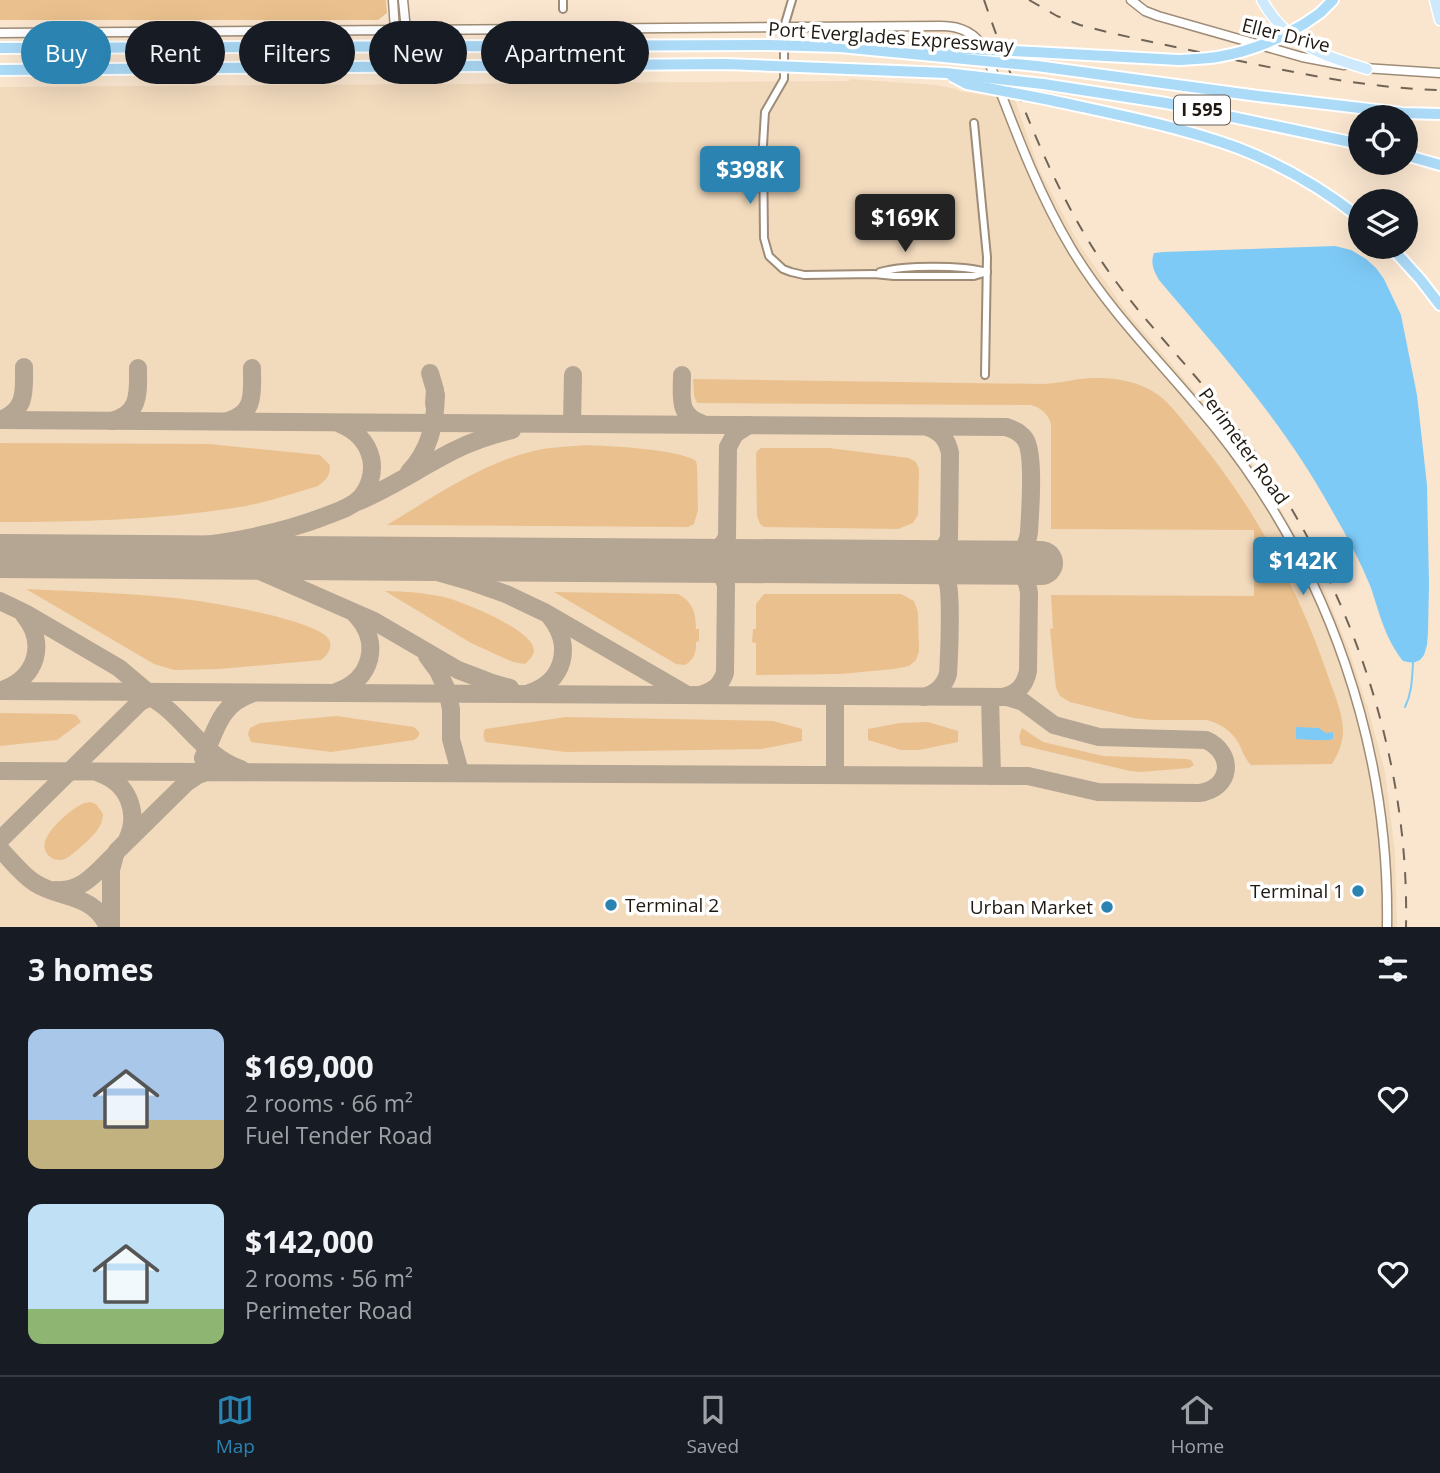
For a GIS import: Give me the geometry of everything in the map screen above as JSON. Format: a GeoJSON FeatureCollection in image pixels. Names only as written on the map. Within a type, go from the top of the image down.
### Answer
{"type":"FeatureCollection","features":[{"type":"Feature","properties":{"kind":"highway"},"geometry":{"type":"LineString","coordinates":[[840,47],[932,47],[1179,60],[1217,57],[1255,48],[1291,32],[1320,13],[1333,0]]}},
{"type":"Feature","properties":{"kind":"highway","name":"Port Everglades Expressway"},"geometry":{"type":"LineString","coordinates":[[0,48],[689,44],[840,47],[1037,66],[1244,94],[1440,116]]}},
{"type":"Feature","properties":{"kind":"highway","name":"Port Everglades Expressway"},"geometry":{"type":"LineString","coordinates":[[0,70],[726,64],[946,73],[1043,84],[1166,103],[1348,141]]}},
{"type":"Feature","properties":{"kind":"highway"},"geometry":{"type":"LineString","coordinates":[[946,73],[967,84],[1154,124],[1239,149],[1296,175],[1348,209]]}},
{"type":"Feature","properties":{"kind":"highway"},"geometry":{"type":"LineString","coordinates":[[1418,157],[1440,162]]}},
{"type":"Feature","properties":{"kind":"highway"},"geometry":{"type":"LineString","coordinates":[[1402,259],[1440,305]]}},
{"type":"Feature","properties":{"kind":"main road"},"geometry":{"type":"LineString","coordinates":[[1262,0],[1276,21],[1298,42],[1324,55],[1367,68]]}},
{"type":"Feature","properties":{"kind":"main road"},"geometry":{"type":"LineString","coordinates":[[1435,0],[1440,20]]}},
{"type":"Feature","properties":{"kind":"street"},"geometry":{"type":"LineString","coordinates":[[393,0],[395,21]]}},
{"type":"Feature","properties":{"kind":"street"},"geometry":{"type":"LineString","coordinates":[[403,0],[405,21]]}},
{"type":"Feature","properties":{"kind":"street"},"geometry":{"type":"LineString","coordinates":[[563,0],[563,9]]}},
{"type":"Feature","properties":{"kind":"street"},"geometry":{"type":"LineString","coordinates":[[792,0],[784,27],[784,79],[765,112],[766,250],[777,265],[797,274],[974,276],[987,272]]}},
{"type":"Feature","properties":{"kind":"street","name":"Eller Drive"},"geometry":{"type":"LineString","coordinates":[[1130,0],[1145,11],[1168,19],[1302,57],[1367,68],[1440,73]]}},
{"type":"Feature","properties":{"kind":"street"},"geometry":{"type":"LineString","coordinates":[[467,30],[784,27]]}},
{"type":"Feature","properties":{"kind":"street","name":"Perimeter Road"},"geometry":{"type":"LineString","coordinates":[[784,27],[955,27],[975,36],[984,49],[1021,145],[1071,248],[1116,313],[1201,411],[1236,456],[1278,520],[1316,590],[1345,663],[1365,729],[1382,835],[1387,927]]}},
{"type":"Feature","properties":{"kind":"street"},"geometry":{"type":"LineString","coordinates":[[0,33],[369,30]]}},
{"type":"Feature","properties":{"kind":"street"},"geometry":{"type":"LineString","coordinates":[[974,123],[987,272],[985,375]]}},
{"type":"Feature","properties":{"kind":"shaded area"},"geometry":{"type":"Polygon","coordinates":[[[0,0],[386,0],[387,13],[378,20],[0,20],[0,0]]]}},
{"type":"Feature","properties":{"kind":"shaded area"},"geometry":{"type":"Polygon","coordinates":[[[849,81],[935,85],[1015,100],[1039,169],[1079,244],[1123,307],[1239,444],[1268,488],[1318,574],[1349,650],[1369,712],[1385,772],[1395,853],[1397,927],[0,927],[0,87],[849,81]]]}},
{"type":"Feature","properties":{"kind":"shaded area"},"geometry":{"type":"Polygon","coordinates":[[[1100,378],[1130,382],[1149,389],[1172,407],[1235,488],[1287,577],[1315,641],[1339,708],[1343,734],[1332,764],[1251,765],[1233,735],[1216,723],[1206,720],[1134,718],[1070,702],[1060,696],[1056,688],[1050,629],[1053,628],[1051,595],[1254,596],[1254,530],[1051,529],[1051,425],[1044,412],[1031,405],[697,403],[693,379],[1044,384],[1100,378]]]}},
{"type":"Feature","properties":{"kind":"shaded area"},"geometry":{"type":"Polygon","coordinates":[[[0,443],[209,444],[320,455],[330,465],[330,469],[327,477],[318,486],[246,506],[123,519],[0,522],[0,443]]]}},
{"type":"Feature","properties":{"kind":"shaded area"},"geometry":{"type":"Polygon","coordinates":[[[586,445],[660,451],[696,461],[698,510],[694,524],[688,527],[387,525],[490,466],[526,453],[586,445]]]}},
{"type":"Feature","properties":{"kind":"shaded area"},"geometry":{"type":"Polygon","coordinates":[[[761,448],[829,448],[909,458],[916,462],[919,469],[918,515],[913,523],[898,529],[764,527],[757,516],[756,455],[761,448]]]}},
{"type":"Feature","properties":{"kind":"shaded area"},"geometry":{"type":"Polygon","coordinates":[[[26,589],[156,596],[227,606],[305,625],[328,638],[330,647],[321,660],[174,670],[154,664],[26,589]]]}},
{"type":"Feature","properties":{"kind":"shaded area"},"geometry":{"type":"Polygon","coordinates":[[[385,591],[444,597],[481,611],[523,634],[531,643],[533,655],[525,664],[513,662],[471,643],[385,591]]]}},
{"type":"Feature","properties":{"kind":"shaded area"},"geometry":{"type":"Polygon","coordinates":[[[554,592],[678,594],[690,604],[696,629],[699,629],[699,641],[696,642],[694,655],[685,665],[676,664],[554,592]]]}},
{"type":"Feature","properties":{"kind":"shaded area"},"geometry":{"type":"Polygon","coordinates":[[[764,594],[901,594],[914,601],[918,612],[919,651],[916,660],[909,666],[894,669],[840,674],[756,675],[753,629],[756,629],[756,604],[764,594]]]}},
{"type":"Feature","properties":{"kind":"shaded area"},"geometry":{"type":"Polygon","coordinates":[[[0,713],[71,714],[76,715],[81,722],[57,740],[0,746],[0,713]]]}},
{"type":"Feature","properties":{"kind":"shaded area"},"geometry":{"type":"Polygon","coordinates":[[[336,716],[414,727],[419,736],[414,740],[331,752],[251,742],[248,734],[250,728],[260,723],[336,716]]]}},
{"type":"Feature","properties":{"kind":"shaded area"},"geometry":{"type":"Polygon","coordinates":[[[566,717],[773,721],[802,729],[802,741],[762,749],[566,752],[486,742],[484,737],[485,729],[566,717]]]}},
{"type":"Feature","properties":{"kind":"shaded area"},"geometry":{"type":"Polygon","coordinates":[[[928,722],[958,731],[958,742],[919,750],[901,750],[868,740],[868,729],[900,723],[928,722]]]}},
{"type":"Feature","properties":{"kind":"shaded area"},"geometry":{"type":"Polygon","coordinates":[[[1022,728],[1043,742],[1103,756],[1187,759],[1194,765],[1189,768],[1130,771],[1021,745],[1019,737],[1022,728]]]}},
{"type":"Feature","properties":{"kind":"shaded area"},"geometry":{"type":"Polygon","coordinates":[[[90,802],[96,804],[103,814],[96,831],[67,858],[59,860],[51,857],[45,851],[44,845],[49,834],[72,811],[90,802]]]}},
{"type":"Feature","properties":{"kind":"water"},"geometry":{"type":"Polygon","coordinates":[[[1335,246],[1348,249],[1348,259],[1366,259],[1384,279],[1401,315],[1417,395],[1427,485],[1428,632],[1427,645],[1420,660],[1413,663],[1403,661],[1392,644],[1362,567],[1312,476],[1292,446],[1250,389],[1159,280],[1154,270],[1153,257],[1154,253],[1335,246]]]}},
{"type":"Feature","properties":{"kind":"water"},"geometry":{"type":"Polygon","coordinates":[[[1296,727],[1333,732],[1333,739],[1296,739],[1296,727]]]}},
{"type":"Feature","properties":{"kind":"waterway"},"geometry":{"type":"LineString","coordinates":[[1405,707],[1413,663]]}},
{"type":"Feature","properties":{"kind":"taxiway"},"geometry":{"type":"LineString","coordinates":[[0,420],[15,411],[22,399],[24,367]]}},
{"type":"Feature","properties":{"kind":"taxiway"},"geometry":{"type":"LineString","coordinates":[[112,421],[128,413],[133,407],[137,393],[138,368]]}},
{"type":"Feature","properties":{"kind":"taxiway"},"geometry":{"type":"LineString","coordinates":[[228,421],[244,413],[248,407],[252,393],[252,368]]}},
{"type":"Feature","properties":{"kind":"taxiway"},"geometry":{"type":"LineString","coordinates":[[430,373],[435,390],[434,404]]}},
{"type":"Feature","properties":{"kind":"taxiway"},"geometry":{"type":"LineString","coordinates":[[572,424],[573,375]]}},
{"type":"Feature","properties":{"kind":"taxiway"},"geometry":{"type":"LineString","coordinates":[[682,375],[685,411],[703,424]]}},
{"type":"Feature","properties":{"kind":"taxiway"},"geometry":{"type":"LineString","coordinates":[[409,472],[427,446],[436,395]]}},
{"type":"Feature","properties":{"kind":"taxiway"},"geometry":{"type":"LineString","coordinates":[[0,420],[1006,427],[1021,434],[1028,446],[1031,498],[1026,544],[1012,558],[1001,562]]}},
{"type":"Feature","properties":{"kind":"taxiway"},"geometry":{"type":"LineString","coordinates":[[49,556],[222,543],[290,528],[343,509],[363,494],[370,479],[372,463],[363,442],[355,433],[340,424]]}},
{"type":"Feature","properties":{"kind":"taxiway"},"geometry":{"type":"LineString","coordinates":[[693,560],[713,553],[727,537],[728,447],[735,434],[749,425]]}},
{"type":"Feature","properties":{"kind":"taxiway"},"geometry":{"type":"LineString","coordinates":[[922,562],[938,554],[949,538],[950,453],[943,437],[928,427]]}},
{"type":"Feature","properties":{"kind":"taxiway"},"geometry":{"type":"LineString","coordinates":[[357,502],[462,447],[512,430]]}},
{"type":"Feature","properties":{"kind":"taxiway"},"geometry":{"type":"LineString","coordinates":[[228,557],[374,621],[458,670],[510,688]]}},
{"type":"Feature","properties":{"kind":"taxiway"},"geometry":{"type":"LineString","coordinates":[[340,558],[392,563],[434,571],[506,594],[546,613],[684,693]]}},
{"type":"Feature","properties":{"kind":"taxiway"},"geometry":{"type":"LineString","coordinates":[[690,560],[712,566],[726,585],[725,673],[716,687],[700,695]]}},
{"type":"Feature","properties":{"kind":"taxiway"},"geometry":{"type":"LineString","coordinates":[[922,562],[937,568],[945,577],[949,588],[950,611],[948,674],[939,689],[924,697]]}},
{"type":"Feature","properties":{"kind":"taxiway"},"geometry":{"type":"LineString","coordinates":[[1001,562],[1021,573],[1029,593],[1027,676],[1020,688],[1002,697]]}},
{"type":"Feature","properties":{"kind":"taxiway"},"geometry":{"type":"LineString","coordinates":[[0,601],[119,668],[151,695]]}},
{"type":"Feature","properties":{"kind":"taxiway"},"geometry":{"type":"LineString","coordinates":[[336,692],[358,679],[369,659],[368,636],[355,614]]}},
{"type":"Feature","properties":{"kind":"taxiway"},"geometry":{"type":"LineString","coordinates":[[2,690],[23,677],[35,658],[35,637],[24,615]]}},
{"type":"Feature","properties":{"kind":"taxiway"},"geometry":{"type":"LineString","coordinates":[[529,693],[550,681],[561,662],[562,640],[551,618]]}},
{"type":"Feature","properties":{"kind":"taxiway"},"geometry":{"type":"LineString","coordinates":[[427,656],[447,690],[451,709],[451,739],[460,772]]}},
{"type":"Feature","properties":{"kind":"taxiway"},"geometry":{"type":"LineString","coordinates":[[0,691],[1007,697],[1023,702],[1054,725],[1099,737],[1206,740],[1222,753],[1225,761],[1226,770],[1218,785],[1199,793],[1098,792],[1028,776],[207,772],[186,783],[117,851],[111,870],[111,927]]}},
{"type":"Feature","properties":{"kind":"taxiway"},"geometry":{"type":"LineString","coordinates":[[142,693],[167,709],[213,754],[241,769]]}},
{"type":"Feature","properties":{"kind":"taxiway"},"geometry":{"type":"LineString","coordinates":[[0,840],[140,702],[159,693]]}},
{"type":"Feature","properties":{"kind":"taxiway"},"geometry":{"type":"LineString","coordinates":[[203,758],[225,712],[240,699],[251,694]]}},
{"type":"Feature","properties":{"kind":"taxiway"},"geometry":{"type":"LineString","coordinates":[[835,696],[835,775]]}},
{"type":"Feature","properties":{"kind":"taxiway"},"geometry":{"type":"LineString","coordinates":[[990,697],[992,776]]}},
{"type":"Feature","properties":{"kind":"taxiway"},"geometry":{"type":"LineString","coordinates":[[0,771],[203,772]]}},
{"type":"Feature","properties":{"kind":"taxiway"},"geometry":{"type":"LineString","coordinates":[[99,773],[117,784],[129,800],[132,819],[127,840]]}},
{"type":"Feature","properties":{"kind":"taxiway"},"geometry":{"type":"LineString","coordinates":[[0,849],[30,880],[94,908],[108,927]]}},
{"type":"Feature","properties":{"kind":"taxiway"},"geometry":{"type":"LineString","coordinates":[[56,890],[74,888],[81,884],[114,855]]}},
{"type":"Feature","properties":{"kind":"runway"},"geometry":{"type":"LineString","coordinates":[[0,556],[1041,563]]}},
{"type":"Feature","properties":{"kind":"railway"},"geometry":{"type":"LineString","coordinates":[[984,0],[1034,131],[1080,226],[1128,298],[1212,396],[1268,472],[1304,531],[1335,592],[1361,656],[1381,722],[1396,790],[1404,858],[1406,927]]}},
{"type":"Feature","properties":{"kind":"railway"},"geometry":{"type":"LineString","coordinates":[[1029,0],[1080,25],[1148,41],[1328,78],[1440,90]]}},
{"type":"Feature","properties":{"kind":"place","name":"Terminal 1"},"geometry":{"type":"Point","coordinates":[1358,891]}},
{"type":"Feature","properties":{"kind":"place","name":"Terminal 2"},"geometry":{"type":"Point","coordinates":[611,905]}},
{"type":"Feature","properties":{"kind":"place","name":"Urban Market"},"geometry":{"type":"Point","coordinates":[1107,907]}}]}
